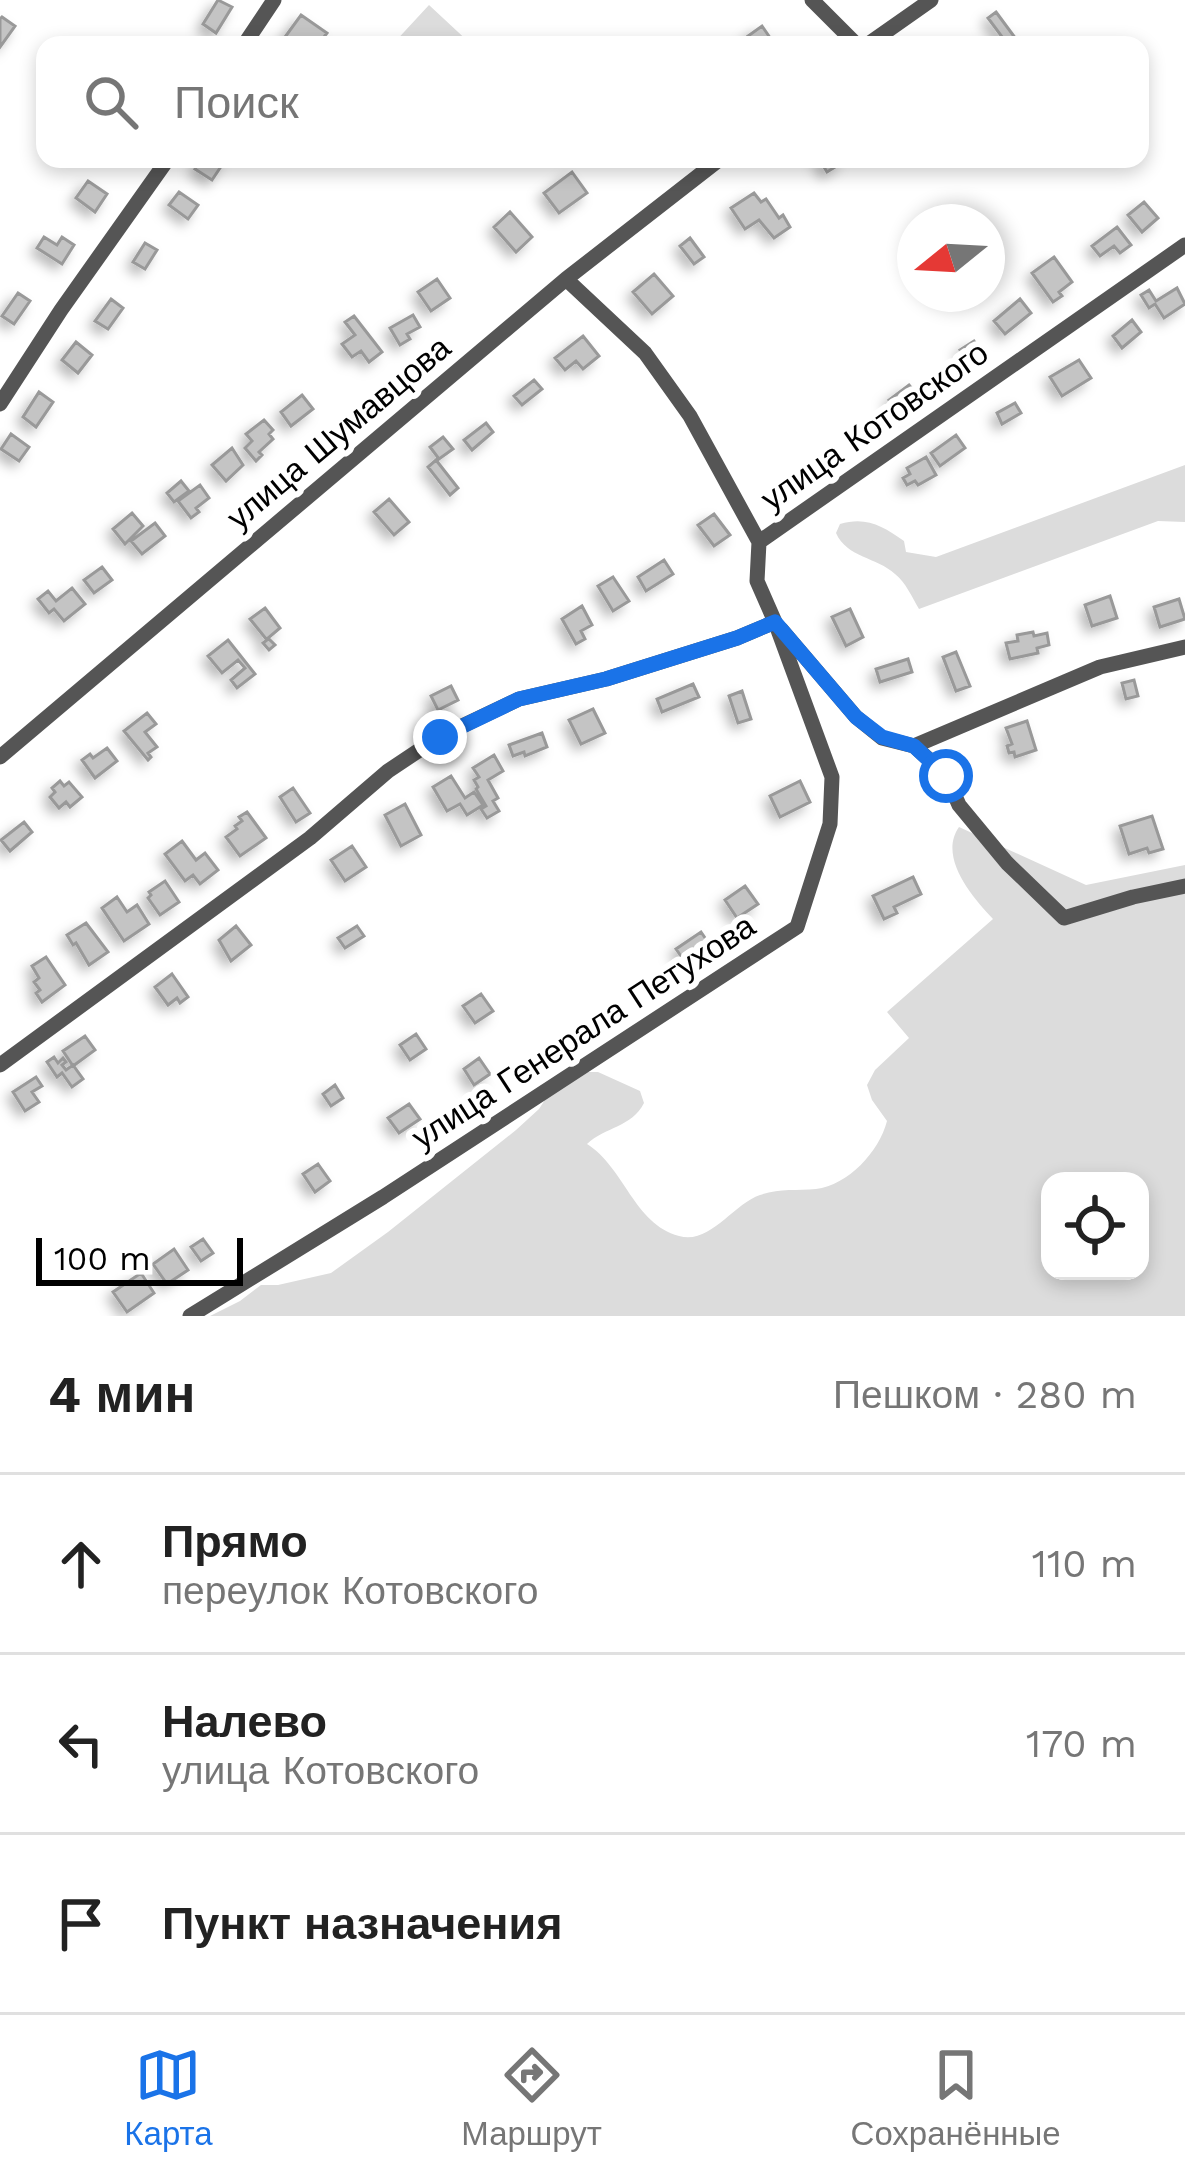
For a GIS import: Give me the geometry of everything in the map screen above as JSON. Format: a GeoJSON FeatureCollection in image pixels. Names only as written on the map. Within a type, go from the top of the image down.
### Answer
{"type":"FeatureCollection","features":[{"type":"Feature","properties":{"kind":"street"},"geometry":{"type":"LineString","coordinates":[[250,36],[274,0]]}},
{"type":"Feature","properties":{"kind":"street"},"geometry":{"type":"LineString","coordinates":[[812,0],[848,36]]}},
{"type":"Feature","properties":{"kind":"street"},"geometry":{"type":"LineString","coordinates":[[880,36],[932,0]]}},
{"type":"Feature","properties":{"kind":"street"},"geometry":{"type":"LineString","coordinates":[[0,404],[162,168]]}},
{"type":"Feature","properties":{"kind":"street","name":"улица Шумавцова"},"geometry":{"type":"LineString","coordinates":[[0,758],[566,279],[708,168]]}},
{"type":"Feature","properties":{"kind":"street","name":"улица Котовского"},"geometry":{"type":"LineString","coordinates":[[775,622],[757,581],[759,542],[1185,245]]}},
{"type":"Feature","properties":{"kind":"street"},"geometry":{"type":"LineString","coordinates":[[566,279],[645,353],[690,416],[759,542]]}},
{"type":"Feature","properties":{"kind":"street"},"geometry":{"type":"LineString","coordinates":[[0,1065],[310,838],[388,771],[440,737],[519,699],[606,679],[775,622],[856,717],[882,737],[914,746],[946,776],[959,805],[1007,863],[1064,918],[1185,886]]}},
{"type":"Feature","properties":{"kind":"street","name":"улица Генерала Петухова"},"geometry":{"type":"LineString","coordinates":[[190,1316],[797,928],[830,824],[832,777],[775,622]]}},
{"type":"Feature","properties":{"kind":"street"},"geometry":{"type":"LineString","coordinates":[[914,746],[1100,667],[1185,647]]}},
{"type":"Feature","properties":{"kind":"shaded area"},"geometry":{"type":"Polygon","coordinates":[[[429,5],[462,36],[400,36],[429,5]]]}},
{"type":"Feature","properties":{"kind":"shaded area"},"geometry":{"type":"Polygon","coordinates":[[[1185,465],[1185,522],[1158,521],[919,609],[895,574],[847,548],[836,533],[840,524],[866,522],[904,541],[906,552],[936,557],[1185,465]]]}},
{"type":"Feature","properties":{"kind":"shaded area"},"geometry":{"type":"Polygon","coordinates":[[[959,827],[1086,885],[1185,865],[1185,1316],[210,1316],[261,1285],[331,1273],[516,1130],[539,1109],[554,1086],[584,1072],[598,1072],[640,1091],[644,1103],[639,1111],[587,1144],[664,1230],[679,1236],[701,1235],[760,1195],[816,1189],[839,1181],[869,1155],[887,1121],[867,1085],[875,1070],[909,1038],[887,1012],[993,919],[960,876],[952,851],[959,827]]]}},
{"type":"Feature","properties":{"kind":"building"},"geometry":{"type":"Polygon","coordinates":[[[218,0],[232,7],[216,33],[203,24],[218,0]]]}},
{"type":"Feature","properties":{"kind":"building"},"geometry":{"type":"Polygon","coordinates":[[[996,12],[1014,36],[1001,36],[988,18],[996,12]]]}},
{"type":"Feature","properties":{"kind":"building"},"geometry":{"type":"Polygon","coordinates":[[[301,15],[327,33],[325,36],[286,36],[301,15]]]}},
{"type":"Feature","properties":{"kind":"building"},"geometry":{"type":"Polygon","coordinates":[[[0,19],[15,26],[0,47],[0,19]]]}},
{"type":"Feature","properties":{"kind":"building"},"geometry":{"type":"Polygon","coordinates":[[[762,26],[769,36],[748,36],[762,26]]]}},
{"type":"Feature","properties":{"kind":"building"},"geometry":{"type":"Polygon","coordinates":[[[196,168],[220,168],[212,180],[196,168]]]}},
{"type":"Feature","properties":{"kind":"building"},"geometry":{"type":"Polygon","coordinates":[[[572,172],[587,193],[559,213],[544,193],[572,172]]]}},
{"type":"Feature","properties":{"kind":"building"},"geometry":{"type":"Polygon","coordinates":[[[88,181],[107,194],[95,212],[76,198],[88,181]]]}},
{"type":"Feature","properties":{"kind":"building"},"geometry":{"type":"Polygon","coordinates":[[[179,192],[198,205],[188,219],[169,205],[179,192]]]}},
{"type":"Feature","properties":{"kind":"building"},"geometry":{"type":"Polygon","coordinates":[[[754,193],[761,202],[766,199],[779,218],[783,215],[790,227],[774,238],[759,220],[745,229],[731,208],[754,193]]]}},
{"type":"Feature","properties":{"kind":"building"},"geometry":{"type":"Polygon","coordinates":[[[1144,202],[1158,218],[1142,232],[1128,215],[1144,202]]]}},
{"type":"Feature","properties":{"kind":"building"},"geometry":{"type":"Polygon","coordinates":[[[510,212],[532,237],[516,252],[494,227],[510,212]]]}},
{"type":"Feature","properties":{"kind":"building"},"geometry":{"type":"Polygon","coordinates":[[[1117,227],[1131,245],[1120,253],[1114,246],[1100,256],[1092,246],[1117,227]]]}},
{"type":"Feature","properties":{"kind":"building"},"geometry":{"type":"Polygon","coordinates":[[[44,237],[57,245],[62,237],[74,245],[62,264],[37,248],[44,237]]]}},
{"type":"Feature","properties":{"kind":"building"},"geometry":{"type":"Polygon","coordinates":[[[690,238],[704,257],[694,264],[680,246],[690,238]]]}},
{"type":"Feature","properties":{"kind":"building"},"geometry":{"type":"Polygon","coordinates":[[[145,243],[157,250],[145,269],[133,262],[145,243]]]}},
{"type":"Feature","properties":{"kind":"building"},"geometry":{"type":"Polygon","coordinates":[[[1054,257],[1072,282],[1053,302],[1032,273],[1054,257]]]}},
{"type":"Feature","properties":{"kind":"building"},"geometry":{"type":"Polygon","coordinates":[[[654,274],[673,296],[652,314],[633,292],[654,274]]]}},
{"type":"Feature","properties":{"kind":"building"},"geometry":{"type":"Polygon","coordinates":[[[437,279],[450,298],[431,311],[418,292],[437,279]]]}},
{"type":"Feature","properties":{"kind":"building"},"geometry":{"type":"Polygon","coordinates":[[[1177,288],[1185,304],[1164,318],[1141,295],[1149,290],[1156,301],[1177,288]]]}},
{"type":"Feature","properties":{"kind":"building"},"geometry":{"type":"Polygon","coordinates":[[[18,293],[30,301],[14,324],[2,316],[18,293]]]}},
{"type":"Feature","properties":{"kind":"building"},"geometry":{"type":"Polygon","coordinates":[[[111,299],[123,308],[108,329],[95,321],[111,299]]]}},
{"type":"Feature","properties":{"kind":"building"},"geometry":{"type":"Polygon","coordinates":[[[1020,299],[1031,313],[1005,334],[994,321],[1020,299]]]}},
{"type":"Feature","properties":{"kind":"building"},"geometry":{"type":"Polygon","coordinates":[[[413,315],[420,327],[400,345],[390,328],[413,315]]]}},
{"type":"Feature","properties":{"kind":"building"},"geometry":{"type":"Polygon","coordinates":[[[354,316],[382,352],[369,362],[361,351],[352,357],[342,344],[355,335],[345,322],[354,316]]]}},
{"type":"Feature","properties":{"kind":"building"},"geometry":{"type":"Polygon","coordinates":[[[1132,320],[1141,332],[1122,348],[1113,336],[1132,320]]]}},
{"type":"Feature","properties":{"kind":"building"},"geometry":{"type":"Polygon","coordinates":[[[583,336],[599,356],[583,369],[576,361],[565,370],[555,358],[583,336]]]}},
{"type":"Feature","properties":{"kind":"building"},"geometry":{"type":"Polygon","coordinates":[[[974,341],[980,350],[966,359],[960,350],[974,341]]]}},
{"type":"Feature","properties":{"kind":"building"},"geometry":{"type":"Polygon","coordinates":[[[76,342],[92,355],[78,373],[62,360],[76,342]]]}},
{"type":"Feature","properties":{"kind":"building"},"geometry":{"type":"Polygon","coordinates":[[[1079,360],[1091,378],[1062,396],[1050,377],[1079,360]]]}},
{"type":"Feature","properties":{"kind":"building"},"geometry":{"type":"Polygon","coordinates":[[[534,380],[542,389],[522,405],[514,396],[534,380]]]}},
{"type":"Feature","properties":{"kind":"building"},"geometry":{"type":"Polygon","coordinates":[[[909,385],[919,397],[899,413],[889,400],[909,385]]]}},
{"type":"Feature","properties":{"kind":"building"},"geometry":{"type":"Polygon","coordinates":[[[39,392],[53,402],[36,427],[23,417],[39,392]]]}},
{"type":"Feature","properties":{"kind":"building"},"geometry":{"type":"Polygon","coordinates":[[[302,395],[313,409],[291,426],[281,412],[302,395]]]}},
{"type":"Feature","properties":{"kind":"building"},"geometry":{"type":"Polygon","coordinates":[[[1015,403],[1021,413],[1002,424],[997,413],[1015,403]]]}},
{"type":"Feature","properties":{"kind":"building"},"geometry":{"type":"Polygon","coordinates":[[[264,420],[273,430],[269,434],[273,439],[256,461],[245,448],[252,441],[246,434],[264,420]]]}},
{"type":"Feature","properties":{"kind":"building"},"geometry":{"type":"Polygon","coordinates":[[[486,423],[493,432],[472,450],[464,440],[486,423]]]}},
{"type":"Feature","properties":{"kind":"building"},"geometry":{"type":"Polygon","coordinates":[[[11,434],[29,447],[19,461],[1,449],[11,434]]]}},
{"type":"Feature","properties":{"kind":"building"},"geometry":{"type":"Polygon","coordinates":[[[956,435],[965,448],[940,466],[931,453],[956,435]]]}},
{"type":"Feature","properties":{"kind":"building"},"geometry":{"type":"Polygon","coordinates":[[[443,437],[453,449],[439,459],[430,447],[443,437]]]}},
{"type":"Feature","properties":{"kind":"building"},"geometry":{"type":"Polygon","coordinates":[[[232,448],[243,465],[226,481],[212,465],[232,448]]]}},
{"type":"Feature","properties":{"kind":"building"},"geometry":{"type":"Polygon","coordinates":[[[926,457],[936,475],[907,485],[903,478],[910,474],[907,468],[926,457]]]}},
{"type":"Feature","properties":{"kind":"building"},"geometry":{"type":"Polygon","coordinates":[[[436,460],[458,488],[450,495],[428,467],[436,460]]]}},
{"type":"Feature","properties":{"kind":"building"},"geometry":{"type":"Polygon","coordinates":[[[181,481],[189,491],[174,502],[167,493],[181,481]]]}},
{"type":"Feature","properties":{"kind":"building"},"geometry":{"type":"Polygon","coordinates":[[[200,485],[209,498],[191,518],[178,501],[200,485]]]}},
{"type":"Feature","properties":{"kind":"building"},"geometry":{"type":"Polygon","coordinates":[[[389,499],[409,522],[394,535],[374,512],[389,499]]]}},
{"type":"Feature","properties":{"kind":"building"},"geometry":{"type":"Polygon","coordinates":[[[132,513],[143,526],[125,544],[113,529],[132,513]]]}},
{"type":"Feature","properties":{"kind":"building"},"geometry":{"type":"Polygon","coordinates":[[[714,514],[730,535],[714,546],[698,525],[714,514]]]}},
{"type":"Feature","properties":{"kind":"building"},"geometry":{"type":"Polygon","coordinates":[[[155,523],[165,536],[142,554],[131,541],[155,523]]]}},
{"type":"Feature","properties":{"kind":"building"},"geometry":{"type":"Polygon","coordinates":[[[664,560],[673,574],[646,591],[638,577],[664,560]]]}},
{"type":"Feature","properties":{"kind":"building"},"geometry":{"type":"Polygon","coordinates":[[[102,567],[112,580],[94,593],[84,580],[102,567]]]}},
{"type":"Feature","properties":{"kind":"building"},"geometry":{"type":"Polygon","coordinates":[[[613,577],[629,601],[613,611],[598,586],[613,577]]]}},
{"type":"Feature","properties":{"kind":"building"},"geometry":{"type":"Polygon","coordinates":[[[72,588],[85,604],[64,621],[38,599],[48,591],[56,601],[72,588]]]}},
{"type":"Feature","properties":{"kind":"building"},"geometry":{"type":"Polygon","coordinates":[[[1110,596],[1117,618],[1092,626],[1085,605],[1110,596]]]}},
{"type":"Feature","properties":{"kind":"building"},"geometry":{"type":"Polygon","coordinates":[[[1179,599],[1185,619],[1160,627],[1154,607],[1179,599]]]}},
{"type":"Feature","properties":{"kind":"building"},"geometry":{"type":"Polygon","coordinates":[[[582,606],[592,625],[581,631],[585,639],[576,644],[562,619],[582,606]]]}},
{"type":"Feature","properties":{"kind":"building"},"geometry":{"type":"Polygon","coordinates":[[[265,608],[280,628],[268,638],[275,645],[269,650],[250,619],[265,608]]]}},
{"type":"Feature","properties":{"kind":"building"},"geometry":{"type":"Polygon","coordinates":[[[850,609],[863,637],[846,646],[832,617],[850,609]]]}},
{"type":"Feature","properties":{"kind":"building"},"geometry":{"type":"Polygon","coordinates":[[[1033,632],[1034,636],[1047,633],[1049,645],[1037,648],[1038,653],[1010,659],[1006,643],[1033,632]]]}},
{"type":"Feature","properties":{"kind":"building"},"geometry":{"type":"Polygon","coordinates":[[[228,640],[255,674],[237,688],[231,680],[245,668],[238,660],[222,673],[208,656],[228,640]]]}},
{"type":"Feature","properties":{"kind":"building"},"geometry":{"type":"Polygon","coordinates":[[[956,652],[970,686],[956,691],[943,657],[956,652]]]}},
{"type":"Feature","properties":{"kind":"building"},"geometry":{"type":"Polygon","coordinates":[[[908,659],[912,672],[880,682],[876,669],[908,659]]]}},
{"type":"Feature","properties":{"kind":"building"},"geometry":{"type":"Polygon","coordinates":[[[1134,680],[1138,696],[1126,699],[1122,683],[1134,680]]]}},
{"type":"Feature","properties":{"kind":"building"},"geometry":{"type":"Polygon","coordinates":[[[693,684],[699,697],[662,712],[657,699],[693,684]]]}},
{"type":"Feature","properties":{"kind":"building"},"geometry":{"type":"Polygon","coordinates":[[[451,686],[458,700],[438,710],[431,696],[451,686]]]}},
{"type":"Feature","properties":{"kind":"building"},"geometry":{"type":"Polygon","coordinates":[[[742,691],[751,719],[738,723],[729,696],[742,691]]]}},
{"type":"Feature","properties":{"kind":"building"},"geometry":{"type":"Polygon","coordinates":[[[593,709],[605,733],[581,744],[569,720],[593,709]]]}},
{"type":"Feature","properties":{"kind":"building"},"geometry":{"type":"Polygon","coordinates":[[[147,713],[156,724],[145,732],[157,747],[148,753],[148,760],[124,731],[147,713]]]}},
{"type":"Feature","properties":{"kind":"building"},"geometry":{"type":"Polygon","coordinates":[[[1027,721],[1036,750],[1015,757],[1014,752],[1009,753],[1007,746],[1012,744],[1006,728],[1027,721]]]}},
{"type":"Feature","properties":{"kind":"building"},"geometry":{"type":"Polygon","coordinates":[[[542,733],[547,747],[513,756],[509,745],[542,733]]]}},
{"type":"Feature","properties":{"kind":"building"},"geometry":{"type":"Polygon","coordinates":[[[107,748],[117,761],[95,778],[82,760],[107,748]]]}},
{"type":"Feature","properties":{"kind":"building"},"geometry":{"type":"Polygon","coordinates":[[[494,755],[503,771],[488,780],[499,811],[487,818],[473,768],[494,755]]]}},
{"type":"Feature","properties":{"kind":"building"},"geometry":{"type":"Polygon","coordinates":[[[451,776],[465,798],[474,792],[483,805],[467,815],[460,804],[447,811],[433,787],[451,776]]]}},
{"type":"Feature","properties":{"kind":"building"},"geometry":{"type":"Polygon","coordinates":[[[60,781],[64,786],[69,782],[82,797],[70,807],[66,802],[59,808],[50,797],[60,781]]]}},
{"type":"Feature","properties":{"kind":"building"},"geometry":{"type":"Polygon","coordinates":[[[800,781],[810,802],[780,817],[770,796],[800,781]]]}},
{"type":"Feature","properties":{"kind":"building"},"geometry":{"type":"Polygon","coordinates":[[[293,788],[310,813],[296,822],[280,797],[293,788]]]}},
{"type":"Feature","properties":{"kind":"building"},"geometry":{"type":"Polygon","coordinates":[[[405,804],[421,835],[401,846],[385,815],[405,804]]]}},
{"type":"Feature","properties":{"kind":"building"},"geometry":{"type":"Polygon","coordinates":[[[247,812],[266,838],[240,856],[226,837],[247,812]]]}},
{"type":"Feature","properties":{"kind":"building"},"geometry":{"type":"Polygon","coordinates":[[[1152,816],[1163,849],[1129,854],[1120,826],[1152,816]]]}},
{"type":"Feature","properties":{"kind":"building"},"geometry":{"type":"Polygon","coordinates":[[[24,822],[32,832],[10,851],[1,840],[24,822]]]}},
{"type":"Feature","properties":{"kind":"building"},"geometry":{"type":"Polygon","coordinates":[[[182,841],[196,860],[205,853],[218,870],[200,884],[193,875],[185,881],[165,854],[182,841]]]}},
{"type":"Feature","properties":{"kind":"building"},"geometry":{"type":"Polygon","coordinates":[[[352,846],[366,867],[345,881],[331,860],[352,846]]]}},
{"type":"Feature","properties":{"kind":"building"},"geometry":{"type":"Polygon","coordinates":[[[913,877],[921,894],[894,907],[897,913],[884,919],[873,896],[913,877]]]}},
{"type":"Feature","properties":{"kind":"building"},"geometry":{"type":"Polygon","coordinates":[[[165,881],[179,902],[160,915],[148,898],[165,881]]]}},
{"type":"Feature","properties":{"kind":"building"},"geometry":{"type":"Polygon","coordinates":[[[745,886],[758,904],[737,918],[725,900],[745,886]]]}},
{"type":"Feature","properties":{"kind":"building"},"geometry":{"type":"Polygon","coordinates":[[[117,897],[127,912],[137,905],[149,924],[124,941],[102,908],[117,897]]]}},
{"type":"Feature","properties":{"kind":"building"},"geometry":{"type":"Polygon","coordinates":[[[86,923],[108,952],[89,965],[67,935],[86,923]]]}},
{"type":"Feature","properties":{"kind":"building"},"geometry":{"type":"Polygon","coordinates":[[[236,926],[251,945],[231,961],[219,940],[236,926]]]}},
{"type":"Feature","properties":{"kind":"building"},"geometry":{"type":"Polygon","coordinates":[[[357,926],[364,936],[345,948],[338,938],[357,926]]]}},
{"type":"Feature","properties":{"kind":"building"},"geometry":{"type":"Polygon","coordinates":[[[701,932],[710,945],[685,962],[676,949],[701,932]]]}},
{"type":"Feature","properties":{"kind":"building"},"geometry":{"type":"Polygon","coordinates":[[[46,957],[65,985],[42,1002],[32,966],[46,957]]]}},
{"type":"Feature","properties":{"kind":"building"},"geometry":{"type":"Polygon","coordinates":[[[172,974],[188,997],[168,1005],[155,987],[172,974]]]}},
{"type":"Feature","properties":{"kind":"building"},"geometry":{"type":"Polygon","coordinates":[[[481,994],[493,1011],[475,1023],[463,1006],[481,994]]]}},
{"type":"Feature","properties":{"kind":"building"},"geometry":{"type":"Polygon","coordinates":[[[416,1034],[426,1049],[410,1060],[400,1045],[416,1034]]]}},
{"type":"Feature","properties":{"kind":"building"},"geometry":{"type":"Polygon","coordinates":[[[85,1036],[95,1050],[73,1066],[63,1051],[85,1036]]]}},
{"type":"Feature","properties":{"kind":"building"},"geometry":{"type":"Polygon","coordinates":[[[54,1057],[58,1063],[63,1058],[66,1070],[73,1065],[83,1079],[72,1087],[62,1073],[57,1077],[47,1062],[54,1057]]]}},
{"type":"Feature","properties":{"kind":"building"},"geometry":{"type":"Polygon","coordinates":[[[479,1058],[490,1074],[474,1085],[464,1069],[479,1058]]]}},
{"type":"Feature","properties":{"kind":"building"},"geometry":{"type":"Polygon","coordinates":[[[36,1077],[42,1086],[32,1092],[39,1102],[25,1111],[13,1092],[36,1077]]]}},
{"type":"Feature","properties":{"kind":"building"},"geometry":{"type":"Polygon","coordinates":[[[335,1085],[343,1098],[331,1106],[323,1094],[335,1085]]]}},
{"type":"Feature","properties":{"kind":"building"},"geometry":{"type":"Polygon","coordinates":[[[409,1104],[420,1119],[399,1133],[388,1118],[409,1104]]]}},
{"type":"Feature","properties":{"kind":"building"},"geometry":{"type":"Polygon","coordinates":[[[318,1164],[330,1181],[315,1192],[303,1174],[318,1164]]]}},
{"type":"Feature","properties":{"kind":"building"},"geometry":{"type":"Polygon","coordinates":[[[203,1239],[213,1253],[201,1261],[191,1247],[203,1239]]]}},
{"type":"Feature","properties":{"kind":"building"},"geometry":{"type":"Polygon","coordinates":[[[174,1249],[188,1270],[167,1284],[153,1264],[174,1249]]]}},
{"type":"Feature","properties":{"kind":"building"},"geometry":{"type":"Polygon","coordinates":[[[141,1273],[154,1293],[127,1312],[113,1292],[141,1273]]]}},
{"type":"Feature","properties":{"kind":"route"},"geometry":{"type":"LineString","coordinates":[[440,737],[519,699],[606,679],[775,622],[856,717],[882,737],[914,746],[946,776]]}}]}
